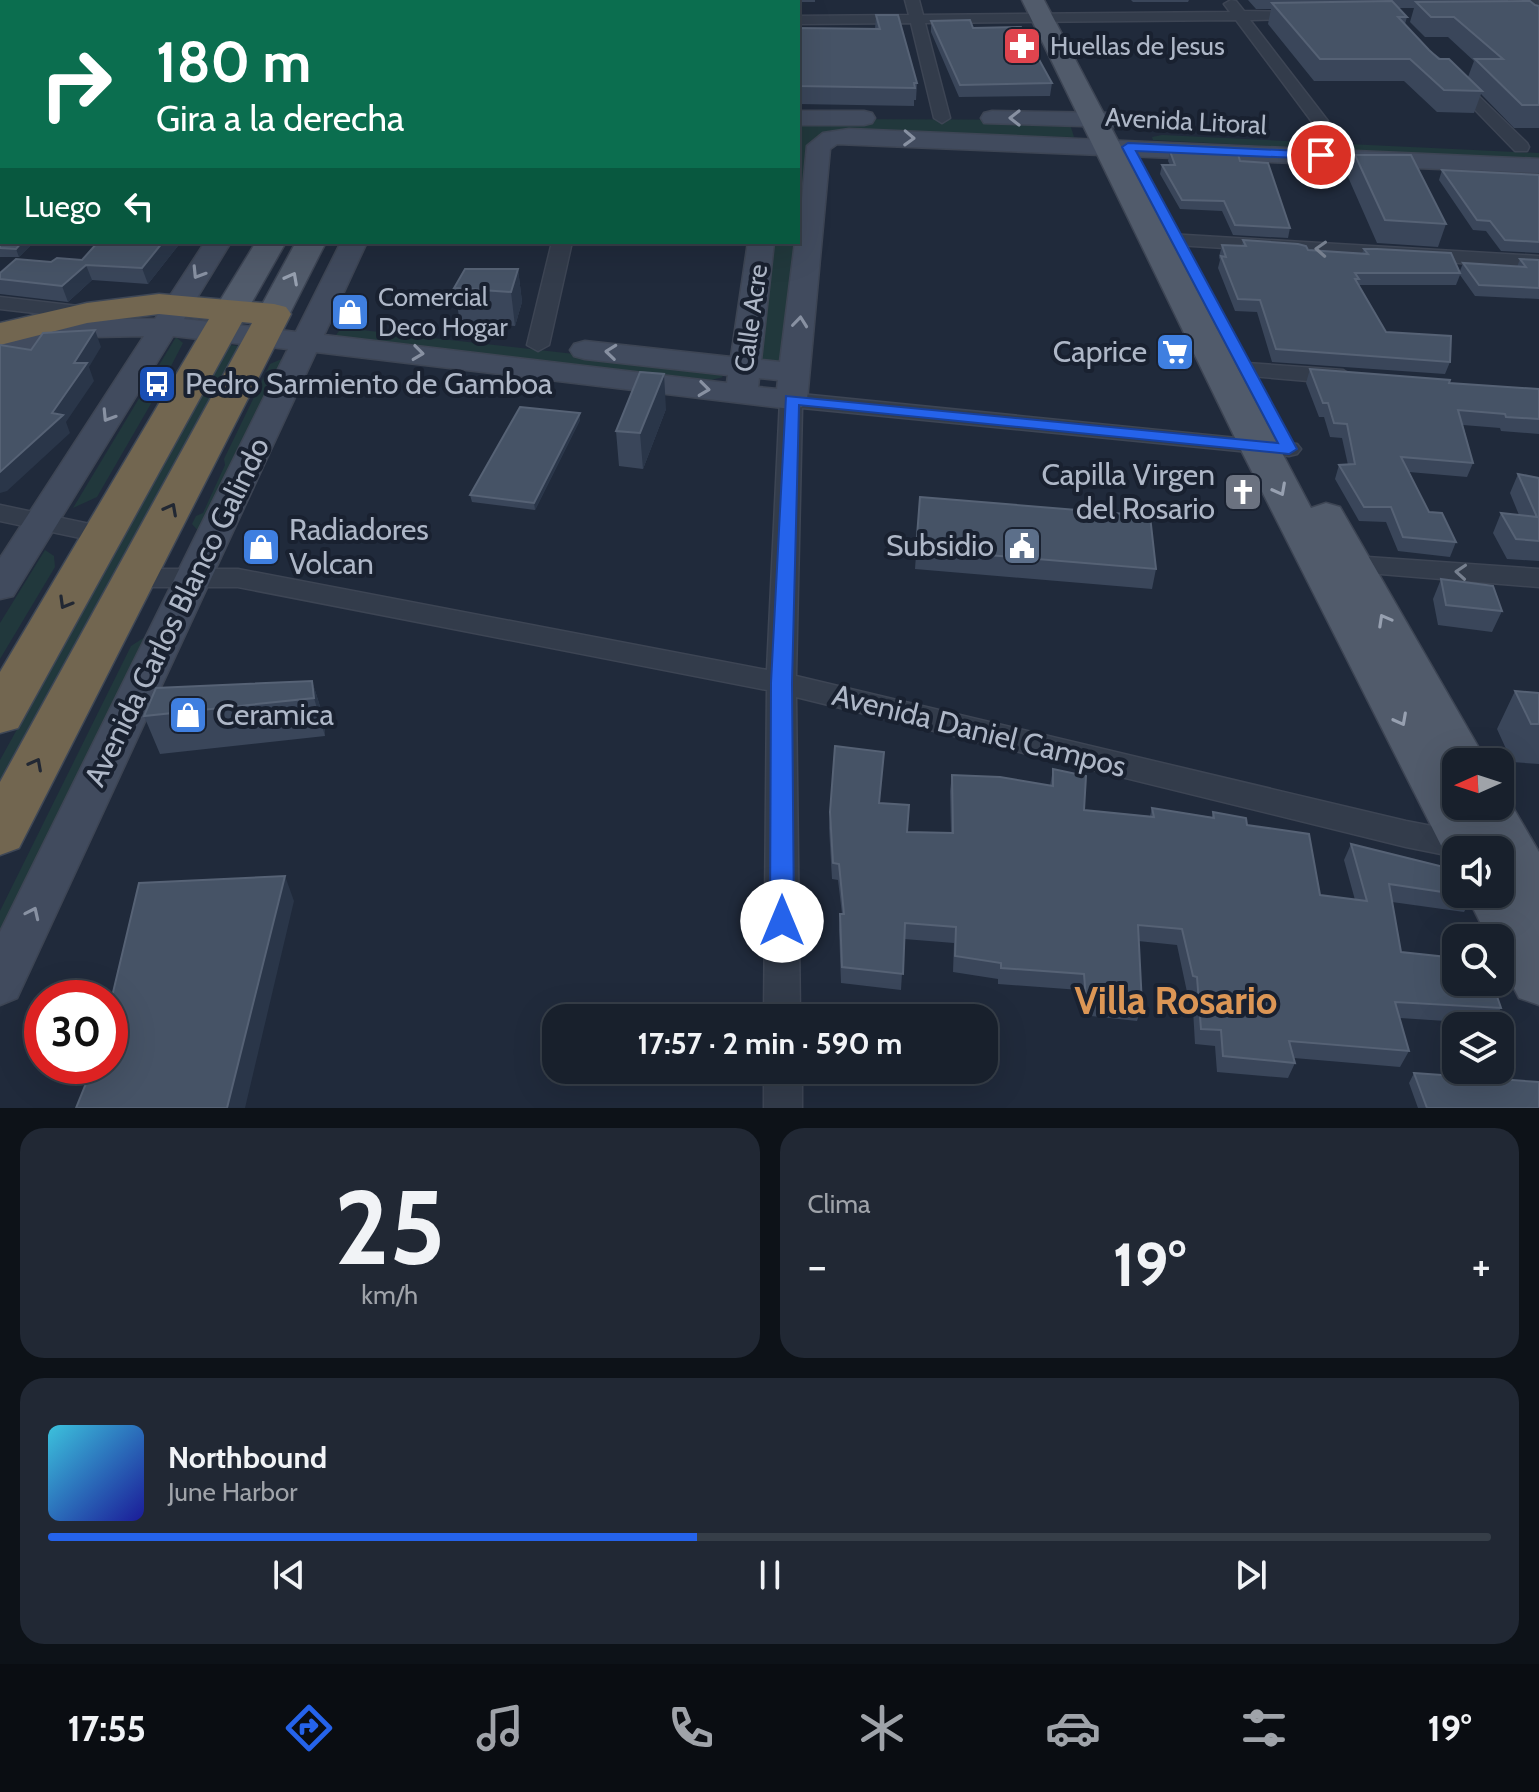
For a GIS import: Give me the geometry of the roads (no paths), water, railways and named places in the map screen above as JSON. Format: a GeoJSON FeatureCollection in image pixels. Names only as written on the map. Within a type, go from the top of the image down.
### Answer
{"type":"FeatureCollection","features":[{"type":"Feature","properties":{"kind":"highway"},"geometry":{"type":"LineString","coordinates":[[0,334],[87,313],[172,315],[268,325]]}},
{"type":"Feature","properties":{"kind":"highway"},"geometry":{"type":"LineString","coordinates":[[0,715],[226,320]]}},
{"type":"Feature","properties":{"kind":"highway","name":"Avenida Carlos Blanco Galindo"},"geometry":{"type":"LineString","coordinates":[[0,833],[268,325]]}},
{"type":"Feature","properties":{"kind":"main road"},"geometry":{"type":"LineString","coordinates":[[1046,10],[1274,448],[1487,836]]}},
{"type":"Feature","properties":{"kind":"main road"},"geometry":{"type":"LineString","coordinates":[[1164,240],[1247,370],[1274,448],[1353,565],[1454,748]]}},
{"type":"Feature","properties":{"kind":"main road"},"geometry":{"type":"LineString","coordinates":[[226,320],[270,244]]}},
{"type":"Feature","properties":{"kind":"main road","name":"Avenida Carlos Blanco Galindo"},"geometry":{"type":"LineString","coordinates":[[268,325],[310,244]]}},
{"type":"Feature","properties":{"kind":"main road"},"geometry":{"type":"LineString","coordinates":[[1514,873],[1539,901]]}},
{"type":"Feature","properties":{"kind":"main road"},"geometry":{"type":"LineString","coordinates":[[1514,907],[1539,980]]}},
{"type":"Feature","properties":{"kind":"street"},"geometry":{"type":"LineString","coordinates":[[1228,0],[1333,138]]}},
{"type":"Feature","properties":{"kind":"street"},"geometry":{"type":"LineString","coordinates":[[1530,0],[1539,8]]}},
{"type":"Feature","properties":{"kind":"street"},"geometry":{"type":"LineString","coordinates":[[800,11],[1046,10],[1090,15],[1315,15]]}},
{"type":"Feature","properties":{"kind":"street"},"geometry":{"type":"LineString","coordinates":[[800,20],[915,11]]}},
{"type":"Feature","properties":{"kind":"street"},"geometry":{"type":"LineString","coordinates":[[915,11],[958,118]]}},
{"type":"Feature","properties":{"kind":"street"},"geometry":{"type":"LineString","coordinates":[[1515,14],[1539,14]]}},
{"type":"Feature","properties":{"kind":"street"},"geometry":{"type":"LineString","coordinates":[[1445,70],[1530,148]]}},
{"type":"Feature","properties":{"kind":"street","name":"Avenida Litoral"},"geometry":{"type":"LineString","coordinates":[[800,118],[958,118],[1539,166]]}},
{"type":"Feature","properties":{"kind":"street","name":"Avenida Litoral"},"geometry":{"type":"LineString","coordinates":[[831,138],[1112,132],[1333,138],[1530,148]]}},
{"type":"Feature","properties":{"kind":"street","name":"Calle Acre"},"geometry":{"type":"LineString","coordinates":[[782,1004],[781,683],[793,386],[819,146],[831,138]]}},
{"type":"Feature","properties":{"kind":"street"},"geometry":{"type":"LineString","coordinates":[[1164,240],[1539,262]]}},
{"type":"Feature","properties":{"kind":"street"},"geometry":{"type":"LineString","coordinates":[[0,587],[217,244]]}},
{"type":"Feature","properties":{"kind":"street","name":"Avenida Carlos Blanco Galindo"},"geometry":{"type":"LineString","coordinates":[[0,983],[353,244]]}},
{"type":"Feature","properties":{"kind":"street"},"geometry":{"type":"LineString","coordinates":[[538,345],[562,244]]}},
{"type":"Feature","properties":{"kind":"street","name":"Calle Acre"},"geometry":{"type":"LineString","coordinates":[[743,380],[761,244]]}},
{"type":"Feature","properties":{"kind":"street"},"geometry":{"type":"LineString","coordinates":[[0,303],[87,313]]}},
{"type":"Feature","properties":{"kind":"street"},"geometry":{"type":"LineString","coordinates":[[0,350],[94,328],[172,315]]}},
{"type":"Feature","properties":{"kind":"street"},"geometry":{"type":"LineString","coordinates":[[268,325],[538,345],[743,380]]}},
{"type":"Feature","properties":{"kind":"street"},"geometry":{"type":"LineString","coordinates":[[313,329],[793,386],[1274,448]]}},
{"type":"Feature","properties":{"kind":"street"},"geometry":{"type":"LineString","coordinates":[[1247,370],[1370,379]]}},
{"type":"Feature","properties":{"kind":"street"},"geometry":{"type":"LineString","coordinates":[[0,513],[104,535]]}},
{"type":"Feature","properties":{"kind":"street"},"geometry":{"type":"LineString","coordinates":[[1353,565],[1539,578]]}},
{"type":"Feature","properties":{"kind":"street","name":"Avenida Daniel Campos"},"geometry":{"type":"LineString","coordinates":[[134,578],[238,578],[781,683],[1442,841]]}},
{"type":"Feature","properties":{"kind":"street"},"geometry":{"type":"LineString","coordinates":[[783,1084],[783,1108]]}},
{"type":"Feature","properties":{"kind":"place","name":"Huellas de Jesus"},"geometry":{"type":"Point","coordinates":[1022,46]}},
{"type":"Feature","properties":{"kind":"place","name":"Comercial Deco Hogar"},"geometry":{"type":"Point","coordinates":[350,312]}},
{"type":"Feature","properties":{"kind":"place","name":"Caprice"},"geometry":{"type":"Point","coordinates":[1175,352]}},
{"type":"Feature","properties":{"kind":"place","name":"Pedro Sarmiento de Gamboa"},"geometry":{"type":"Point","coordinates":[157,384]}},
{"type":"Feature","properties":{"kind":"place","name":"Capilla Virgen del Rosario"},"geometry":{"type":"Point","coordinates":[1243,492]}},
{"type":"Feature","properties":{"kind":"place","name":"Subsidio"},"geometry":{"type":"Point","coordinates":[1022,546]}},
{"type":"Feature","properties":{"kind":"place","name":"Radiadores Volcan"},"geometry":{"type":"Point","coordinates":[261,547]}},
{"type":"Feature","properties":{"kind":"place","name":"Ceramica"},"geometry":{"type":"Point","coordinates":[188,715]}},
{"type":"Feature","properties":{"kind":"district","name":"Villa Rosario"},"geometry":{"type":"Point","coordinates":[1176,1001]}}]}
